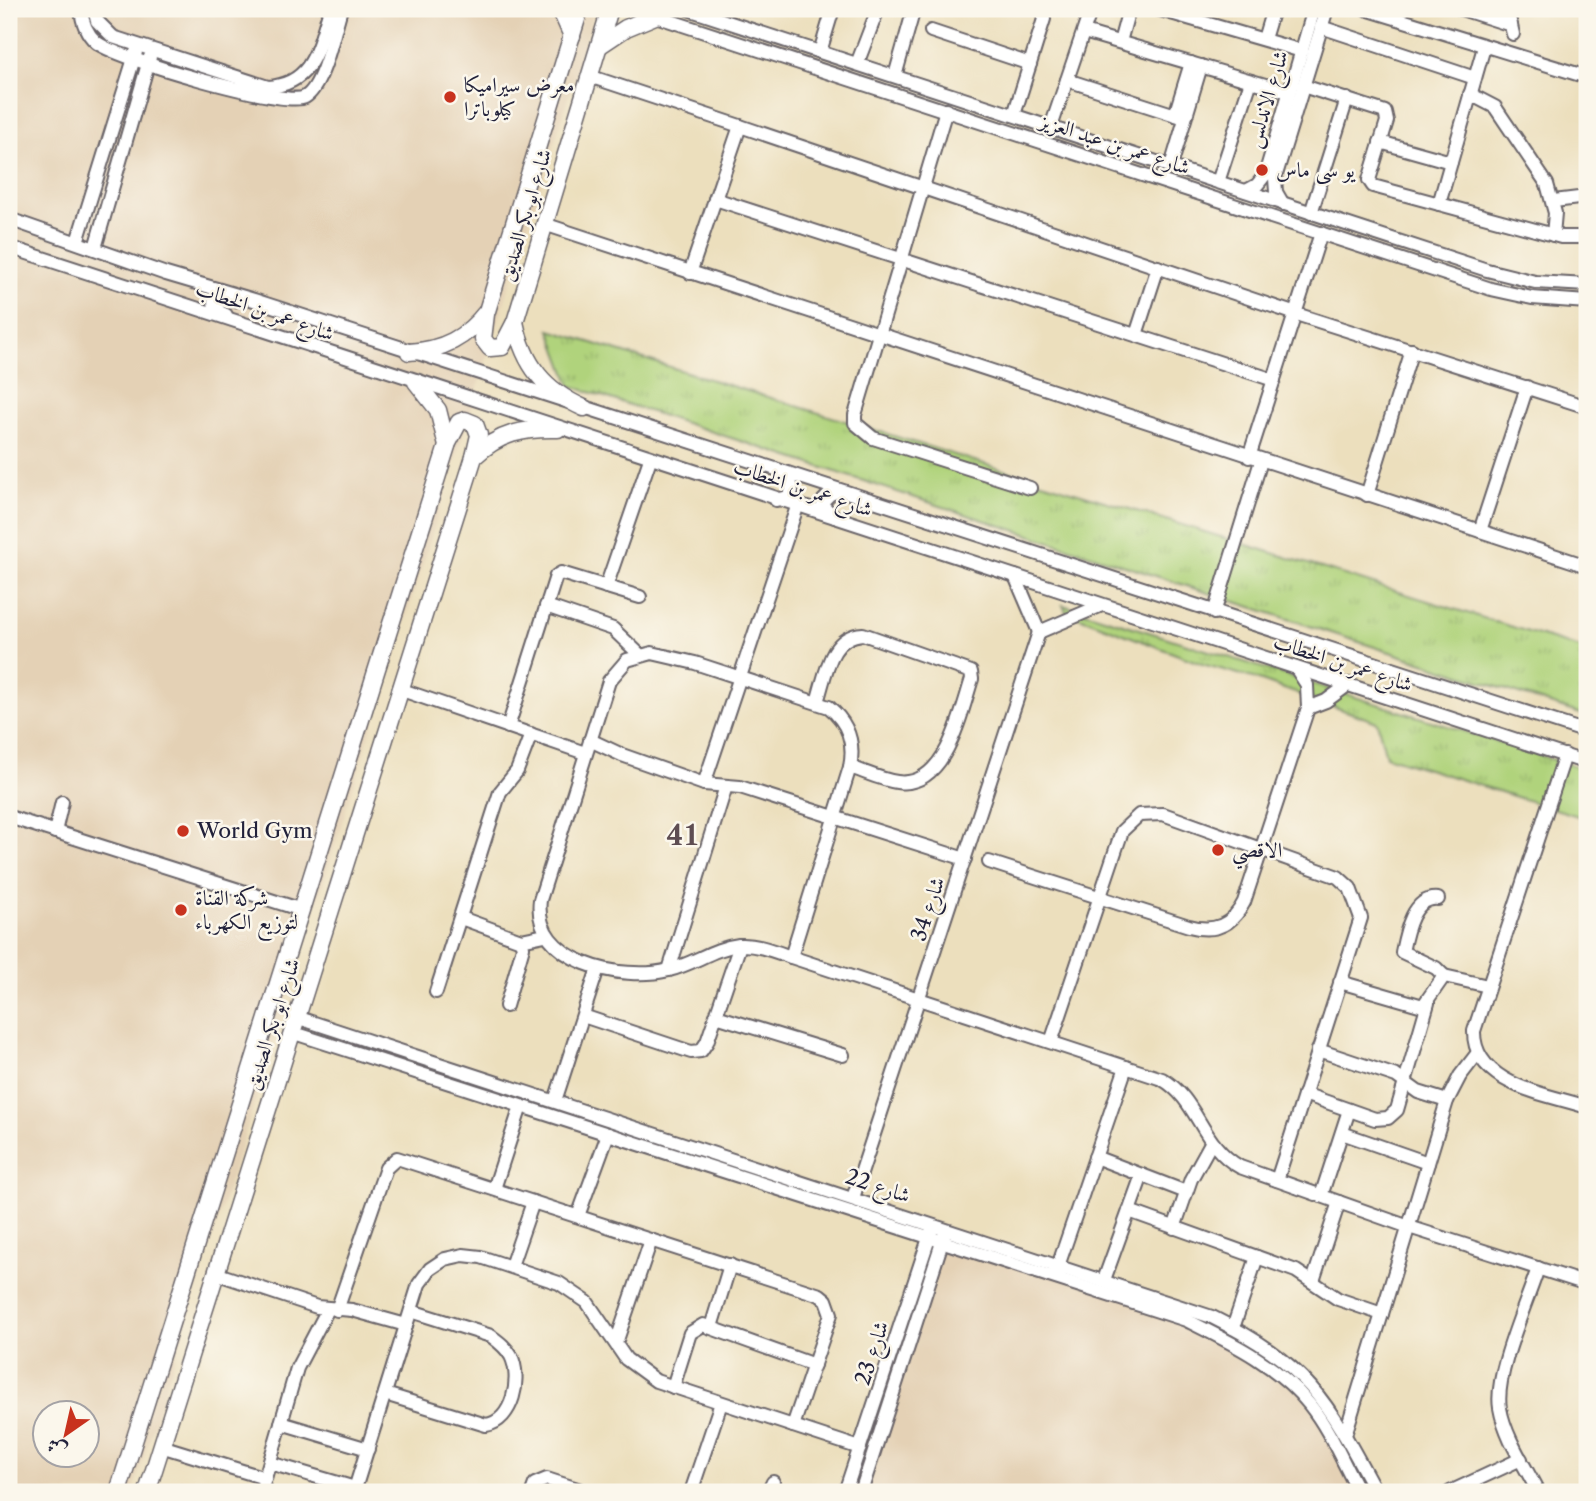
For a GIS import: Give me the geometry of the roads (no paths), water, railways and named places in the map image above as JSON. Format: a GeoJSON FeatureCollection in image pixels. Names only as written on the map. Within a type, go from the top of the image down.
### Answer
{"type":"FeatureCollection","features":[{"type":"Feature","properties":{"kind":"main road"},"geometry":{"type":"LineString","coordinates":[[560,9],[572,36]]}},
{"type":"Feature","properties":{"kind":"main road","name":"شارع ابو بكر الصديق"},"geometry":{"type":"LineString","coordinates":[[410,352],[425,351],[454,342],[467,333],[487,311],[580,9]]}},
{"type":"Feature","properties":{"kind":"main road","name":"شارع ابو بكر الصديق"},"geometry":{"type":"LineString","coordinates":[[516,322],[610,9]]}},
{"type":"Feature","properties":{"kind":"main road"},"geometry":{"type":"LineString","coordinates":[[599,46],[651,13]]}},
{"type":"Feature","properties":{"kind":"main road"},"geometry":{"type":"LineString","coordinates":[[487,311],[483,339],[490,348],[502,347],[516,322]]}},
{"type":"Feature","properties":{"kind":"main road"},"geometry":{"type":"LineString","coordinates":[[516,322],[520,346],[530,366],[544,384],[584,408]]}},
{"type":"Feature","properties":{"kind":"main road"},"geometry":{"type":"LineString","coordinates":[[416,382],[438,410],[447,446]]}},
{"type":"Feature","properties":{"kind":"main road","name":"شارع ابو بكر الصديق"},"geometry":{"type":"LineString","coordinates":[[118,1492],[447,446],[459,422],[470,421],[475,424],[479,435],[474,457],[147,1492]]}},
{"type":"Feature","properties":{"kind":"main road"},"geometry":{"type":"LineString","coordinates":[[474,457],[498,438],[513,432],[558,429]]}},
{"type":"Feature","properties":{"kind":"main road"},"geometry":{"type":"LineString","coordinates":[[379,666],[402,682]]}},
{"type":"Feature","properties":{"kind":"main road"},"geometry":{"type":"LineString","coordinates":[[351,754],[376,762]]}},
{"type":"Feature","properties":{"kind":"main road"},"geometry":{"type":"LineString","coordinates":[[213,1195],[238,1202]]}},
{"type":"Feature","properties":{"kind":"street"},"geometry":{"type":"LineString","coordinates":[[82,9],[86,30],[106,49],[148,63],[268,87],[293,82],[312,65],[330,9]]}},
{"type":"Feature","properties":{"kind":"street"},"geometry":{"type":"LineString","coordinates":[[94,9],[104,30],[113,37],[152,50],[267,98],[302,99],[317,85],[341,9]]}},
{"type":"Feature","properties":{"kind":"street","name":"شارع عمر بن عبد العزيز"},"geometry":{"type":"LineString","coordinates":[[634,9],[1102,159],[1471,282],[1532,298],[1587,302]]}},
{"type":"Feature","properties":{"kind":"street"},"geometry":{"type":"LineString","coordinates":[[820,52],[833,9]]}},
{"type":"Feature","properties":{"kind":"street"},"geometry":{"type":"LineString","coordinates":[[857,64],[878,9]]}},
{"type":"Feature","properties":{"kind":"street"},"geometry":{"type":"LineString","coordinates":[[895,76],[914,9]]}},
{"type":"Feature","properties":{"kind":"street"},"geometry":{"type":"LineString","coordinates":[[1051,127],[1091,9]]}},
{"type":"Feature","properties":{"kind":"street"},"geometry":{"type":"LineString","coordinates":[[1120,42],[1129,9]]}},
{"type":"Feature","properties":{"kind":"street"},"geometry":{"type":"LineString","coordinates":[[1157,9],[1302,51]]}},
{"type":"Feature","properties":{"kind":"street"},"geometry":{"type":"LineString","coordinates":[[1264,40],[1273,9]]}},
{"type":"Feature","properties":{"kind":"street","name":"شارع الاندلس"},"geometry":{"type":"LineString","coordinates":[[1283,204],[1270,177],[1289,92],[1314,9]]}},
{"type":"Feature","properties":{"kind":"street","name":"شارع الاندلس"},"geometry":{"type":"LineString","coordinates":[[1246,191],[1270,177],[1327,9]]}},
{"type":"Feature","properties":{"kind":"street"},"geometry":{"type":"LineString","coordinates":[[1369,9],[1587,77]]}},
{"type":"Feature","properties":{"kind":"street"},"geometry":{"type":"LineString","coordinates":[[1461,9],[1512,30],[1507,9]]}},
{"type":"Feature","properties":{"kind":"street","name":"شارع عمر بن عبد العزيز"},"geometry":{"type":"LineString","coordinates":[[694,10],[1477,266],[1535,282],[1587,285]]}},
{"type":"Feature","properties":{"kind":"street"},"geometry":{"type":"LineString","coordinates":[[1014,115],[1044,19],[1042,10]]}},
{"type":"Feature","properties":{"kind":"street"},"geometry":{"type":"LineString","coordinates":[[1321,27],[1475,78]]}},
{"type":"Feature","properties":{"kind":"street"},"geometry":{"type":"LineString","coordinates":[[931,31],[1030,64]]}},
{"type":"Feature","properties":{"kind":"street"},"geometry":{"type":"LineString","coordinates":[[1084,32],[1289,92]]}},
{"type":"Feature","properties":{"kind":"street"},"geometry":{"type":"LineString","coordinates":[[790,59],[793,43]]}},
{"type":"Feature","properties":{"kind":"street"},"geometry":{"type":"LineString","coordinates":[[77,242],[139,45]]}},
{"type":"Feature","properties":{"kind":"street"},"geometry":{"type":"LineString","coordinates":[[1438,204],[1484,47]]}},
{"type":"Feature","properties":{"kind":"street"},"geometry":{"type":"LineString","coordinates":[[95,248],[152,50]]}},
{"type":"Feature","properties":{"kind":"street"},"geometry":{"type":"LineString","coordinates":[[1171,166],[1180,117],[1196,65]]}},
{"type":"Feature","properties":{"kind":"street"},"geometry":{"type":"LineString","coordinates":[[589,76],[1296,313],[1587,407]]}},
{"type":"Feature","properties":{"kind":"street"},"geometry":{"type":"LineString","coordinates":[[1068,80],[1180,117]]}},
{"type":"Feature","properties":{"kind":"street"},"geometry":{"type":"LineString","coordinates":[[1218,182],[1251,81]]}},
{"type":"Feature","properties":{"kind":"street"},"geometry":{"type":"LineString","coordinates":[[1303,86],[1385,112],[1387,121],[1370,183],[1553,235],[1570,239],[1587,237]]}},
{"type":"Feature","properties":{"kind":"street"},"geometry":{"type":"LineString","coordinates":[[1470,94],[1484,100],[1504,117],[1547,184],[1554,201],[1553,235]]}},
{"type":"Feature","properties":{"kind":"street"},"geometry":{"type":"LineString","coordinates":[[1311,213],[1347,99]]}},
{"type":"Feature","properties":{"kind":"street"},"geometry":{"type":"LineString","coordinates":[[946,110],[855,415],[859,428],[873,438],[1030,488]]}},
{"type":"Feature","properties":{"kind":"street"},"geometry":{"type":"LineString","coordinates":[[690,273],[740,126]]}},
{"type":"Feature","properties":{"kind":"street"},"geometry":{"type":"LineString","coordinates":[[111,132],[127,137]]}},
{"type":"Feature","properties":{"kind":"street"},"geometry":{"type":"LineString","coordinates":[[1380,142],[1451,162]]}},
{"type":"Feature","properties":{"kind":"street"},"geometry":{"type":"LineString","coordinates":[[1102,159],[1106,146]]}},
{"type":"Feature","properties":{"kind":"street"},"geometry":{"type":"LineString","coordinates":[[1554,201],[1587,197]]}},
{"type":"Feature","properties":{"kind":"street"},"geometry":{"type":"LineString","coordinates":[[715,199],[1274,380]]}},
{"type":"Feature","properties":{"kind":"street","name":"شارع عمر بن الخطاب"},"geometry":{"type":"LineString","coordinates":[[9,219],[166,274],[254,300],[1587,733]]}},
{"type":"Feature","properties":{"kind":"street"},"geometry":{"type":"LineString","coordinates":[[544,224],[1587,566]]}},
{"type":"Feature","properties":{"kind":"street"},"geometry":{"type":"LineString","coordinates":[[1214,612],[1274,380],[1321,233]]}},
{"type":"Feature","properties":{"kind":"street","name":"شارع عمر بن الخطاب"},"geometry":{"type":"LineString","coordinates":[[9,247],[775,500],[1587,763]]}},
{"type":"Feature","properties":{"kind":"street"},"geometry":{"type":"LineString","coordinates":[[1471,282],[1477,266]]}},
{"type":"Feature","properties":{"kind":"street"},"geometry":{"type":"LineString","coordinates":[[1136,335],[1158,267]]}},
{"type":"Feature","properties":{"kind":"street"},"geometry":{"type":"LineString","coordinates":[[163,297],[173,288],[166,274]]}},
{"type":"Feature","properties":{"kind":"street"},"geometry":{"type":"LineString","coordinates":[[247,326],[215,310],[213,304],[219,299],[254,300]]}},
{"type":"Feature","properties":{"kind":"street"},"geometry":{"type":"LineString","coordinates":[[1367,495],[1412,350]]}},
{"type":"Feature","properties":{"kind":"street"},"geometry":{"type":"LineString","coordinates":[[1480,531],[1527,387]]}},
{"type":"Feature","properties":{"kind":"street"},"geometry":{"type":"LineString","coordinates":[[606,587],[650,459]]}},
{"type":"Feature","properties":{"kind":"street"},"geometry":{"type":"LineString","coordinates":[[775,500],[788,497],[792,491],[791,484],[781,473]]}},
{"type":"Feature","properties":{"kind":"street"},"geometry":{"type":"LineString","coordinates":[[839,491],[822,501],[826,509],[839,520]]}},
{"type":"Feature","properties":{"kind":"street"},"geometry":{"type":"LineString","coordinates":[[704,784],[797,507]]}},
{"type":"Feature","properties":{"kind":"street"},"geometry":{"type":"LineString","coordinates":[[508,727],[558,574],[640,597]]}},
{"type":"Feature","properties":{"kind":"street"},"geometry":{"type":"LineString","coordinates":[[1016,576],[1039,632],[1102,605]]}},
{"type":"Feature","properties":{"kind":"street"},"geometry":{"type":"LineString","coordinates":[[546,606],[613,629],[640,654]]}},
{"type":"Feature","properties":{"kind":"street","name":"شارع 34"},"geometry":{"type":"LineString","coordinates":[[853,1198],[1039,632]]}},
{"type":"Feature","properties":{"kind":"street"},"geometry":{"type":"LineString","coordinates":[[817,702],[835,649],[842,640],[852,635],[863,634],[971,672],[972,679],[949,748],[932,769],[916,778],[898,782],[850,767]]}},
{"type":"Feature","properties":{"kind":"street"},"geometry":{"type":"LineString","coordinates":[[791,957],[850,767],[852,745],[845,724],[829,707],[738,677],[652,653],[640,654],[627,660],[609,681],[540,900],[538,912],[545,935],[569,954],[598,968],[639,974],[669,970],[715,950],[740,945],[752,945],[791,957],[1162,1079],[1179,1091],[1211,1143],[1229,1161],[1409,1227],[1587,1284]]}},
{"type":"Feature","properties":{"kind":"street"},"geometry":{"type":"LineString","coordinates":[[989,862],[1189,926],[1212,929],[1232,920],[1239,912],[1262,848],[1308,708],[1307,685],[1296,668]]}},
{"type":"Feature","properties":{"kind":"street"},"geometry":{"type":"LineString","coordinates":[[402,682],[508,727],[585,753]]}},
{"type":"Feature","properties":{"kind":"street"},"geometry":{"type":"LineString","coordinates":[[1308,708],[1326,701],[1349,684]]}},
{"type":"Feature","properties":{"kind":"street"},"geometry":{"type":"LineString","coordinates":[[436,992],[499,792],[517,771],[531,734]]}},
{"type":"Feature","properties":{"kind":"street"},"geometry":{"type":"LineString","coordinates":[[590,740],[607,746],[618,754],[704,784],[740,787],[965,859]]}},
{"type":"Feature","properties":{"kind":"street"},"geometry":{"type":"LineString","coordinates":[[1565,755],[1474,1031],[1477,1054],[1497,1076],[1587,1107]]}},
{"type":"Feature","properties":{"kind":"street"},"geometry":{"type":"LineString","coordinates":[[669,970],[726,786]]}},
{"type":"Feature","properties":{"kind":"street"},"geometry":{"type":"LineString","coordinates":[[55,832],[62,802]]}},
{"type":"Feature","properties":{"kind":"street"},"geometry":{"type":"LineString","coordinates":[[1051,1042],[1122,831],[1139,815],[1163,814],[1320,868],[1338,877],[1350,888],[1361,918],[1276,1180]]}},
{"type":"Feature","properties":{"kind":"street"},"geometry":{"type":"LineString","coordinates":[[9,817],[302,910]]}},
{"type":"Feature","properties":{"kind":"street"},"geometry":{"type":"LineString","coordinates":[[1438,899],[1426,899],[1416,907],[1402,950],[1404,955],[1436,968],[1444,976],[1488,986]]}},
{"type":"Feature","properties":{"kind":"street"},"geometry":{"type":"LineString","coordinates":[[461,918],[521,940],[545,935]]}},
{"type":"Feature","properties":{"kind":"street"},"geometry":{"type":"LineString","coordinates":[[506,1006],[523,947],[521,940]]}},
{"type":"Feature","properties":{"kind":"street"},"geometry":{"type":"LineString","coordinates":[[583,1016],[696,1052],[705,1047],[740,945]]}},
{"type":"Feature","properties":{"kind":"street"},"geometry":{"type":"LineString","coordinates":[[555,1101],[598,968]]}},
{"type":"Feature","properties":{"kind":"street"},"geometry":{"type":"LineString","coordinates":[[1304,1094],[1375,1119],[1388,1118],[1397,1110],[1428,1003],[1444,976]]}},
{"type":"Feature","properties":{"kind":"street"},"geometry":{"type":"LineString","coordinates":[[1340,982],[1419,1006],[1428,1003]]}},
{"type":"Feature","properties":{"kind":"street"},"geometry":{"type":"LineString","coordinates":[[716,1016],[844,1055]]}},
{"type":"Feature","properties":{"kind":"street","name":"شارع 22"},"geometry":{"type":"LineString","coordinates":[[294,1024],[555,1101],[853,1198],[938,1233]]}},
{"type":"Feature","properties":{"kind":"street","name":"شارع 22"},"geometry":{"type":"LineString","coordinates":[[294,1024],[522,1106],[1057,1271],[1178,1317],[1262,1361],[1309,1405],[1359,1492]]}},
{"type":"Feature","properties":{"kind":"street"},"geometry":{"type":"LineString","coordinates":[[1318,1050],[1396,1076],[1418,1092],[1447,1101]]}},
{"type":"Feature","properties":{"kind":"street"},"geometry":{"type":"LineString","coordinates":[[1345,1435],[1447,1101],[1460,1076],[1477,1054]]}},
{"type":"Feature","properties":{"kind":"street"},"geometry":{"type":"LineString","coordinates":[[1057,1271],[1126,1067]]}},
{"type":"Feature","properties":{"kind":"street"},"geometry":{"type":"LineString","coordinates":[[494,1189],[522,1106]]}},
{"type":"Feature","properties":{"kind":"street"},"geometry":{"type":"LineString","coordinates":[[1321,1196],[1349,1110]]}},
{"type":"Feature","properties":{"kind":"street"},"geometry":{"type":"LineString","coordinates":[[1342,1133],[1428,1163]]}},
{"type":"Feature","properties":{"kind":"street"},"geometry":{"type":"LineString","coordinates":[[578,1216],[608,1134]]}},
{"type":"Feature","properties":{"kind":"street"},"geometry":{"type":"LineString","coordinates":[[1174,1228],[1186,1192],[1211,1143]]}},
{"type":"Feature","properties":{"kind":"street"},"geometry":{"type":"LineString","coordinates":[[1095,1157],[1186,1192]]}},
{"type":"Feature","properties":{"kind":"street"},"geometry":{"type":"LineString","coordinates":[[261,1492],[305,1347],[332,1310],[386,1168],[392,1160],[494,1189],[820,1295],[826,1300],[831,1314],[793,1426]]}},
{"type":"Feature","properties":{"kind":"street"},"geometry":{"type":"LineString","coordinates":[[1104,1280],[1142,1175]]}},
{"type":"Feature","properties":{"kind":"street"},"geometry":{"type":"LineString","coordinates":[[511,1266],[533,1202]]}},
{"type":"Feature","properties":{"kind":"street"},"geometry":{"type":"LineString","coordinates":[[1313,1281],[1339,1202]]}},
{"type":"Feature","properties":{"kind":"street"},"geometry":{"type":"LineString","coordinates":[[1129,1211],[1296,1271],[1338,1299],[1382,1314]]}},
{"type":"Feature","properties":{"kind":"street","name":"شارع 23"},"geometry":{"type":"LineString","coordinates":[[845,1492],[938,1233]]}},
{"type":"Feature","properties":{"kind":"street","name":"شارع 23"},"geometry":{"type":"LineString","coordinates":[[861,1492],[938,1233]]}},
{"type":"Feature","properties":{"kind":"street"},"geometry":{"type":"LineString","coordinates":[[616,1343],[651,1240]]}},
{"type":"Feature","properties":{"kind":"street"},"geometry":{"type":"LineString","coordinates":[[270,1463],[354,1490],[419,1284],[430,1269],[445,1259],[463,1255],[511,1266],[574,1291],[587,1302],[626,1359],[640,1371],[673,1387],[860,1448]]}},
{"type":"Feature","properties":{"kind":"street"},"geometry":{"type":"LineString","coordinates":[[1233,1328],[1257,1257]]}},
{"type":"Feature","properties":{"kind":"street"},"geometry":{"type":"LineString","coordinates":[[711,1327],[730,1265]]}},
{"type":"Feature","properties":{"kind":"street"},"geometry":{"type":"LineString","coordinates":[[1538,1268],[1500,1388],[1500,1411],[1538,1492]]}},
{"type":"Feature","properties":{"kind":"street","name":"شارع 22"},"geometry":{"type":"LineString","coordinates":[[1057,1271],[1104,1280],[1182,1306],[1233,1328],[1268,1348],[1303,1376],[1334,1414],[1376,1492]]}},
{"type":"Feature","properties":{"kind":"street"},"geometry":{"type":"LineString","coordinates":[[215,1273],[332,1310],[352,1310],[406,1325]]}},
{"type":"Feature","properties":{"kind":"street"},"geometry":{"type":"LineString","coordinates":[[385,1394],[486,1425],[495,1423],[507,1412],[516,1383],[515,1369],[503,1345],[491,1336],[411,1311]]}},
{"type":"Feature","properties":{"kind":"street"},"geometry":{"type":"LineString","coordinates":[[673,1387],[690,1333],[703,1325],[814,1365]]}},
{"type":"Feature","properties":{"kind":"street"},"geometry":{"type":"LineString","coordinates":[[691,1492],[721,1403]]}},
{"type":"Feature","properties":{"kind":"street"},"geometry":{"type":"LineString","coordinates":[[281,1423],[368,1448]]}},
{"type":"Feature","properties":{"kind":"street"},"geometry":{"type":"LineString","coordinates":[[161,1446],[265,1478]]}},
{"type":"Feature","properties":{"kind":"street"},"geometry":{"type":"LineString","coordinates":[[1450,1492],[1521,1459]]}},
{"type":"Feature","properties":{"kind":"street"},"geometry":{"type":"LineString","coordinates":[[532,1492],[535,1484],[547,1479],[579,1491]]}},
{"type":"Feature","properties":{"kind":"place","name":"معرض سيراميكا كيلوباترا"},"geometry":{"type":"Point","coordinates":[450,97]}},
{"type":"Feature","properties":{"kind":"place","name":"يو سى ماس"},"geometry":{"type":"Point","coordinates":[1262,170]}},
{"type":"Feature","properties":{"kind":"place","name":"World Gym"},"geometry":{"type":"Point","coordinates":[183,831]}},
{"type":"Feature","properties":{"kind":"place","name":"الاقصي"},"geometry":{"type":"Point","coordinates":[1218,850]}},
{"type":"Feature","properties":{"kind":"place","name":"شركة القناة لتوزيع الكهرباء"},"geometry":{"type":"Point","coordinates":[181,910]}},
{"type":"Feature","properties":{"kind":"district","name":"41"},"geometry":{"type":"Point","coordinates":[683,835]}}]}
